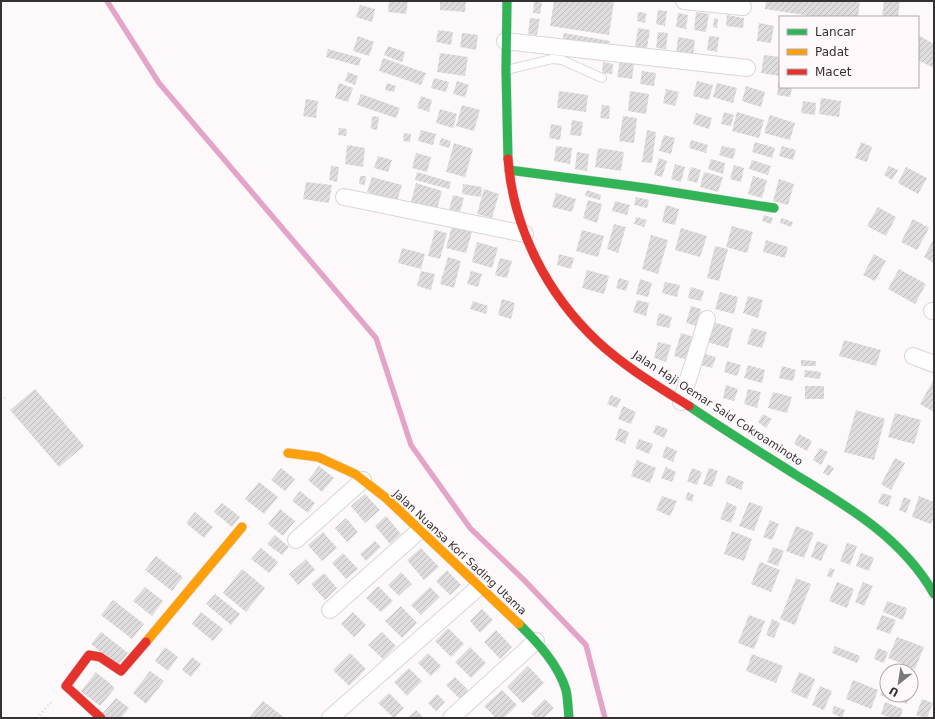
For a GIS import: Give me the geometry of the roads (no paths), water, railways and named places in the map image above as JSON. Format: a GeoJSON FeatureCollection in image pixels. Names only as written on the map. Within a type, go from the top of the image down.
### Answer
{"type":"FeatureCollection","features":[{"type":"Feature","properties":{"kind":"main road","name":"Jalan Haji Oemar Said Cokroaminoto"},"geometry":{"type":"LineString","coordinates":[[507,1],[505,70],[509,170],[525,234],[543,272],[581,324],[598,342],[681,402],[840,501],[873,525],[904,553],[930,584],[934,594]]}},
{"type":"Feature","properties":{"kind":"main road"},"geometry":{"type":"LineString","coordinates":[[509,170],[774,208]]}},
{"type":"Feature","properties":{"kind":"main road","name":"Jalan Nuansa Kori Sading Utama"},"geometry":{"type":"LineString","coordinates":[[288,453],[318,457],[356,474],[420,530],[480,586],[536,641],[558,670],[566,691],[569,718]]}},
{"type":"Feature","properties":{"kind":"main road"},"geometry":{"type":"LineString","coordinates":[[101,718],[66,686],[85,659],[89,655],[94,655],[117,669],[121,671],[124,670],[242,527]]}},
{"type":"Feature","properties":{"kind":"street"},"geometry":{"type":"LineString","coordinates":[[684,1],[743,7]]}},
{"type":"Feature","properties":{"kind":"street"},"geometry":{"type":"LineString","coordinates":[[505,41],[746,68]]}},
{"type":"Feature","properties":{"kind":"street"},"geometry":{"type":"LineString","coordinates":[[344,198],[525,234]]}},
{"type":"Feature","properties":{"kind":"street"},"geometry":{"type":"LineString","coordinates":[[681,402],[707,319]]}},
{"type":"Feature","properties":{"kind":"street"},"geometry":{"type":"LineString","coordinates":[[913,356],[934,364]]}},
{"type":"Feature","properties":{"kind":"street"},"geometry":{"type":"LineString","coordinates":[[296,540],[363,480]]}},
{"type":"Feature","properties":{"kind":"street"},"geometry":{"type":"LineString","coordinates":[[330,610],[420,530]]}},
{"type":"Feature","properties":{"kind":"street"},"geometry":{"type":"LineString","coordinates":[[330,718],[480,586]]}},
{"type":"Feature","properties":{"kind":"street"},"geometry":{"type":"LineString","coordinates":[[451,718],[536,641]]}},
{"type":"Feature","properties":{"kind":"lane"},"geometry":{"type":"LineString","coordinates":[[505,70],[552,59],[562,60],[602,78]]}},
{"type":"Feature","properties":{"kind":"waterway"},"geometry":{"type":"LineString","coordinates":[[107,1],[159,83],[376,338],[411,445],[470,528],[524,580],[586,645],[605,718]]}}]}
